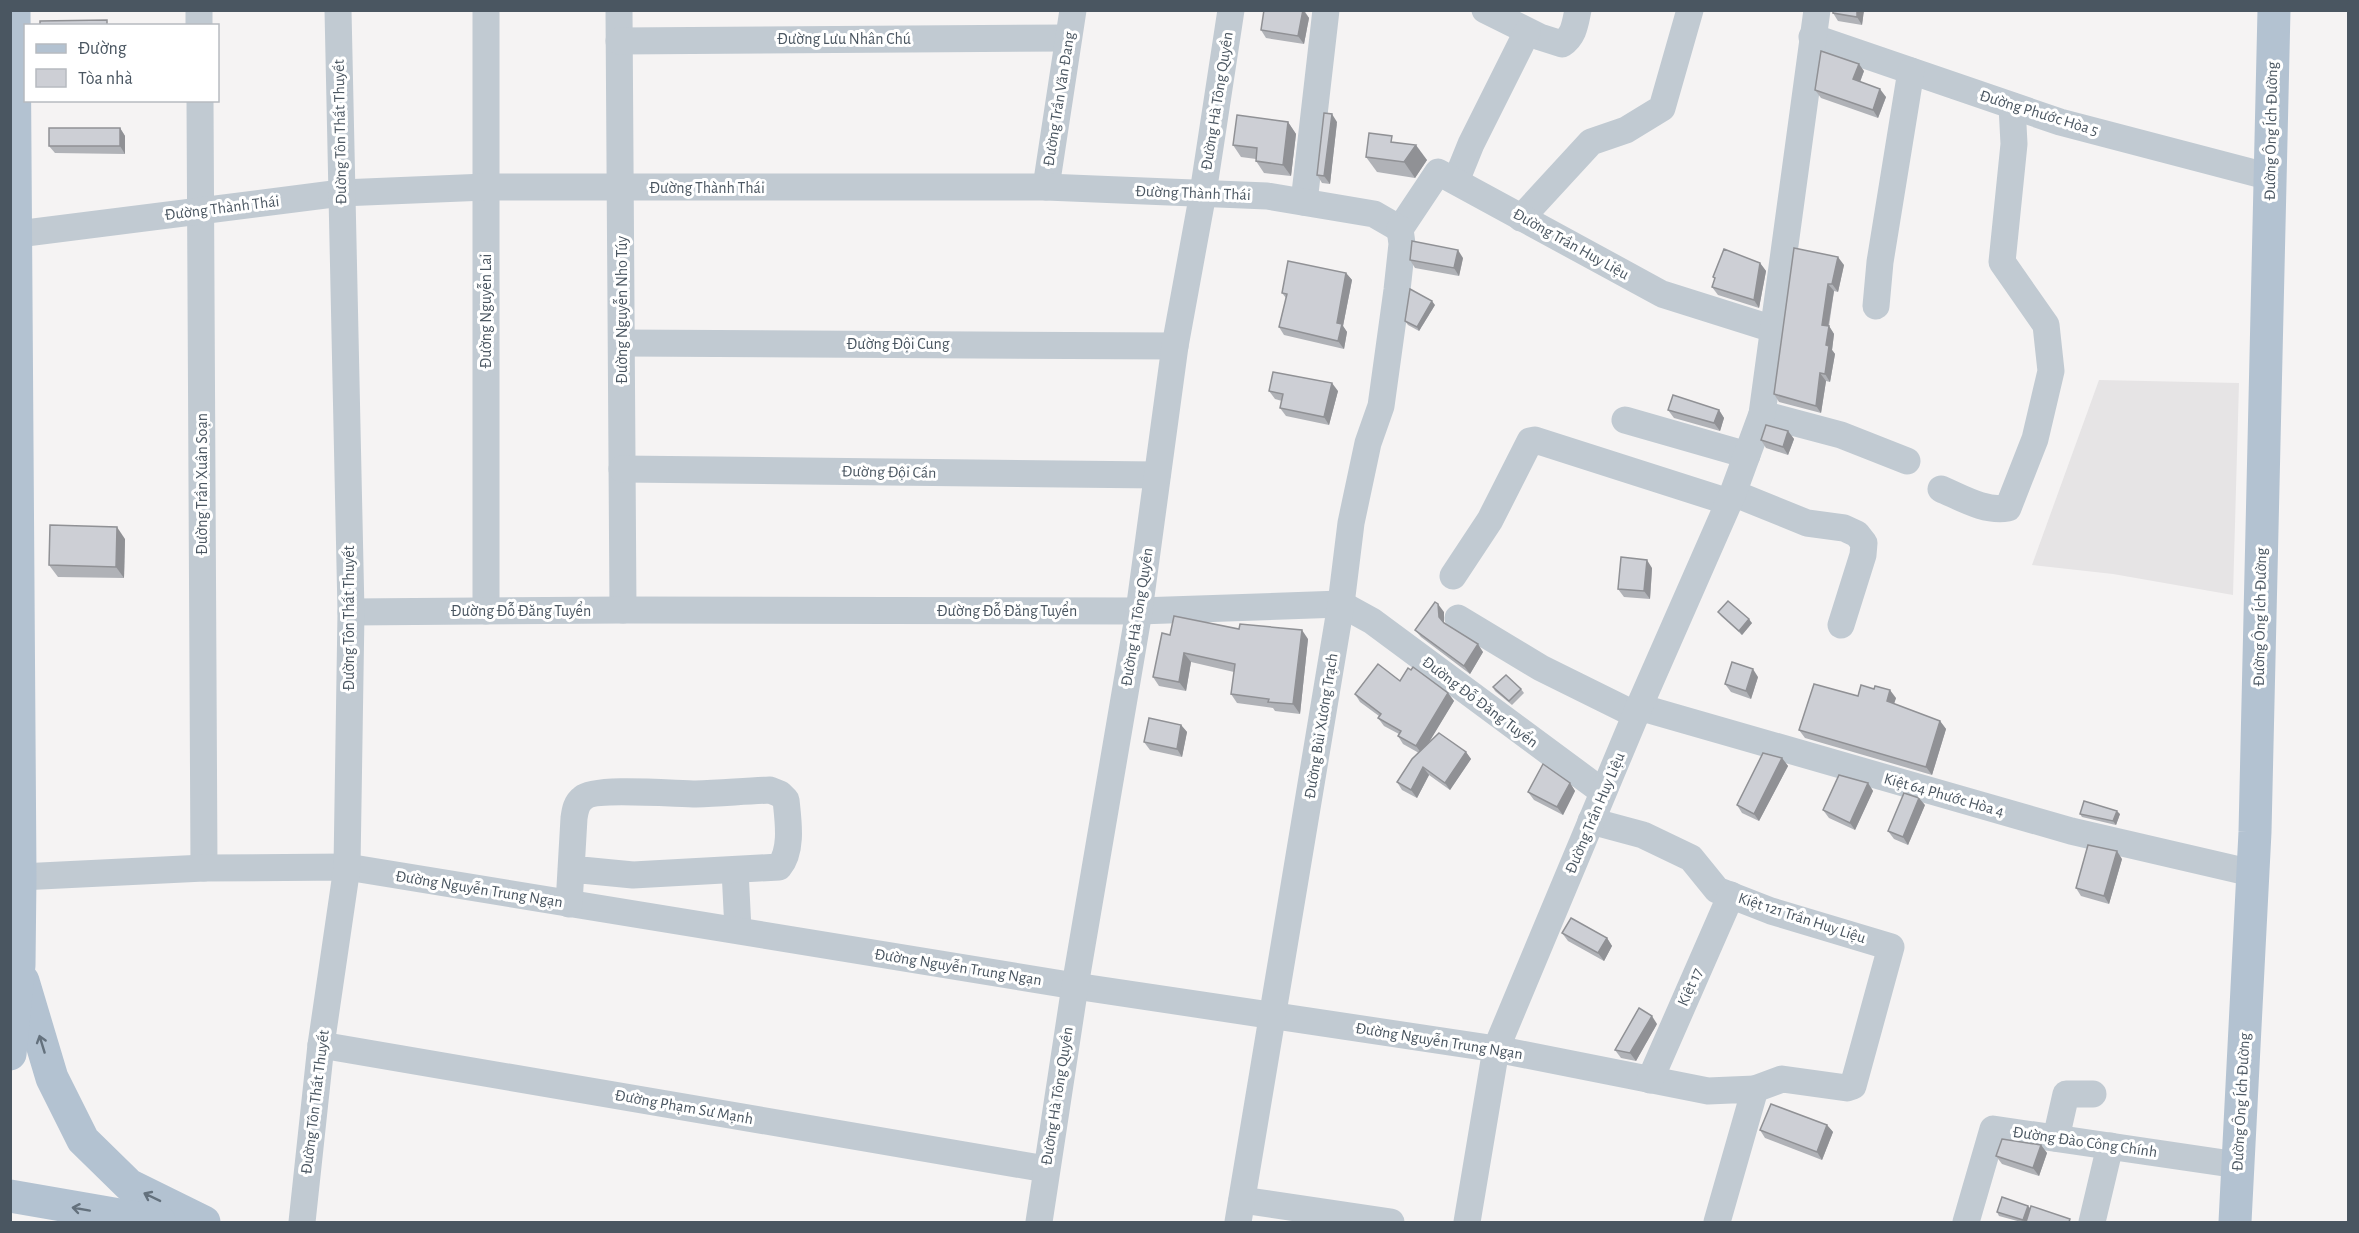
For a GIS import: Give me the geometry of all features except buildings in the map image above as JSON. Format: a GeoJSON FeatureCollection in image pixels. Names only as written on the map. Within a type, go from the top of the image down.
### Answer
{"type":"FeatureCollection","features":[{"type":"Feature","properties":{"kind":"main road"},"geometry":{"type":"LineString","coordinates":[[10,1054],[19,965],[20,877],[12,235],[14,10]]}},
{"type":"Feature","properties":{"kind":"main road","name":"Đường Ông Ích Đường"},"geometry":{"type":"LineString","coordinates":[[2235,1222],[2252,873],[2274,10]]}},
{"type":"Feature","properties":{"kind":"main road"},"geometry":{"type":"LineString","coordinates":[[19,965],[52,1078],[83,1140],[129,1185],[204,1222]]}},
{"type":"Feature","properties":{"kind":"main road"},"geometry":{"type":"LineString","coordinates":[[10,1196],[160,1222]]}},
{"type":"Feature","properties":{"kind":"street","name":"Đường Tôn Thất Thuyết"},"geometry":{"type":"LineString","coordinates":[[302,1222],[321,1044],[347,867],[351,612],[338,10]]}},
{"type":"Feature","properties":{"kind":"street","name":"Đường Nguyễn Lai"},"geometry":{"type":"LineString","coordinates":[[486,10],[486,611]]}},
{"type":"Feature","properties":{"kind":"street","name":"Đường Nguyễn Nho Túy"},"geometry":{"type":"LineString","coordinates":[[618,10],[622,188],[623,610]]}},
{"type":"Feature","properties":{"kind":"street","name":"Đường Trần Văn Đang"},"geometry":{"type":"LineString","coordinates":[[1046,187],[1073,10]]}},
{"type":"Feature","properties":{"kind":"street","name":"Đường Hà Tông Quyền"},"geometry":{"type":"LineString","coordinates":[[1039,1222],[1074,986],[1139,611],[1175,346],[1203,193],[1231,10]]}},
{"type":"Feature","properties":{"kind":"street"},"geometry":{"type":"LineString","coordinates":[[1304,202],[1326,10]]}},
{"type":"Feature","properties":{"kind":"street"},"geometry":{"type":"LineString","coordinates":[[1485,10],[1527,32],[1562,44],[1569,39],[1574,30],[1578,10]]}},
{"type":"Feature","properties":{"kind":"street"},"geometry":{"type":"LineString","coordinates":[[1521,218],[1591,142],[1626,130],[1662,108],[1690,10]]}},
{"type":"Feature","properties":{"kind":"street","name":"Đường Trần Huy Liệu"},"geometry":{"type":"LineString","coordinates":[[1467,1222],[1496,1049],[1637,711],[1731,498],[1762,414],[1817,10]]}},
{"type":"Feature","properties":{"kind":"street"},"geometry":{"type":"LineString","coordinates":[[1456,181],[1471,144],[1527,32]]}},
{"type":"Feature","properties":{"kind":"street","name":"Đường Phước Hòa 5"},"geometry":{"type":"LineString","coordinates":[[1812,37],[2060,122],[2270,177]]}},
{"type":"Feature","properties":{"kind":"street","name":"Đường Lưu Nhân Chú"},"geometry":{"type":"LineString","coordinates":[[619,41],[1068,38]]}},
{"type":"Feature","properties":{"kind":"street"},"geometry":{"type":"LineString","coordinates":[[1876,306],[1880,262],[1911,71]]}},
{"type":"Feature","properties":{"kind":"street","name":"Đường Trần Xuân Soạn"},"geometry":{"type":"LineString","coordinates":[[200,102],[204,868]]}},
{"type":"Feature","properties":{"kind":"street"},"geometry":{"type":"LineString","coordinates":[[1941,489],[1977,505],[1997,510],[2008,508],[2034,439],[2051,371],[2046,325],[2002,262],[2014,144],[2012,106]]}},
{"type":"Feature","properties":{"kind":"street","name":"Đường Trần Huy Liệu"},"geometry":{"type":"LineString","coordinates":[[1400,230],[1438,172],[1662,294],[1773,329]]}},
{"type":"Feature","properties":{"kind":"street","name":"Đường Thành Thái"},"geometry":{"type":"LineString","coordinates":[[12,235],[341,193],[486,187],[1046,187],[1267,196],[1374,214],[1400,230]]}},
{"type":"Feature","properties":{"kind":"street","name":"Đường Bùi Xương Trạch"},"geometry":{"type":"LineString","coordinates":[[1240,1211],[1341,604],[1351,523],[1368,442],[1381,406],[1402,244],[1400,230]]}},
{"type":"Feature","properties":{"kind":"street","name":"Đường Đội Cung"},"geometry":{"type":"LineString","coordinates":[[622,343],[1175,346]]}},
{"type":"Feature","properties":{"kind":"street"},"geometry":{"type":"LineString","coordinates":[[1762,414],[1841,435],[1907,461]]}},
{"type":"Feature","properties":{"kind":"street"},"geometry":{"type":"LineString","coordinates":[[1625,420],[1747,455]]}},
{"type":"Feature","properties":{"kind":"street"},"geometry":{"type":"LineString","coordinates":[[1453,576],[1490,520],[1530,441],[1535,440],[1807,523],[1844,528],[1857,534],[1864,543],[1859,569],[1841,625]]}},
{"type":"Feature","properties":{"kind":"street","name":"Đường Đội Cấn"},"geometry":{"type":"LineString","coordinates":[[622,468],[1157,475]]}},
{"type":"Feature","properties":{"kind":"street","name":"Đường Đỗ Đăng Tuyển"},"geometry":{"type":"LineString","coordinates":[[351,612],[1139,611],[1341,604],[1372,621],[1603,792]]}},
{"type":"Feature","properties":{"kind":"street","name":"Kiệt 64 Phước Hòa 4"},"geometry":{"type":"LineString","coordinates":[[1458,618],[1541,668],[1637,711],[2071,831],[2252,873]]}},
{"type":"Feature","properties":{"kind":"street"},"geometry":{"type":"LineString","coordinates":[[569,904],[571,869],[576,807],[583,798],[591,794],[770,790],[780,794],[786,800],[784,861],[779,867],[633,875],[571,869]]}},
{"type":"Feature","properties":{"kind":"street","name":"Kiệt 121 Trần Huy Liệu"},"geometry":{"type":"LineString","coordinates":[[1591,821],[1643,835],[1691,858],[1717,890],[1771,911],[1891,947]]}},
{"type":"Feature","properties":{"kind":"street","name":"Đường Nguyễn Trung Ngạn"},"geometry":{"type":"LineString","coordinates":[[20,877],[204,868],[347,867],[1074,986],[1496,1049],[1708,1091],[1755,1089],[1782,1079],[1853,1086],[1891,947]]}},
{"type":"Feature","properties":{"kind":"street"},"geometry":{"type":"LineString","coordinates":[[735,870],[738,930]]}},
{"type":"Feature","properties":{"kind":"street","name":"Kiệt 17"},"geometry":{"type":"LineString","coordinates":[[1650,1080],[1731,895]]}},
{"type":"Feature","properties":{"kind":"street","name":"Đường Phạm Sư Mạnh"},"geometry":{"type":"LineString","coordinates":[[321,1044],[1046,1169]]}},
{"type":"Feature","properties":{"kind":"street"},"geometry":{"type":"LineString","coordinates":[[1717,1222],[1755,1089]]}},
{"type":"Feature","properties":{"kind":"street"},"geometry":{"type":"LineString","coordinates":[[2056,1138],[2066,1094],[2093,1094]]}},
{"type":"Feature","properties":{"kind":"street","name":"Đường Đào Công Chính"},"geometry":{"type":"LineString","coordinates":[[1966,1222],[1993,1129],[2238,1165]]}},
{"type":"Feature","properties":{"kind":"street"},"geometry":{"type":"LineString","coordinates":[[2092,1222],[2110,1146]]}},
{"type":"Feature","properties":{"kind":"street"},"geometry":{"type":"LineString","coordinates":[[1240,1211],[1391,1222]]}},
{"type":"Feature","properties":{"kind":"shaded area"},"geometry":{"type":"Polygon","coordinates":[[[2099,380],[2239,383],[2233,595],[2113,574],[2032,565],[2099,380]]]}}]}
